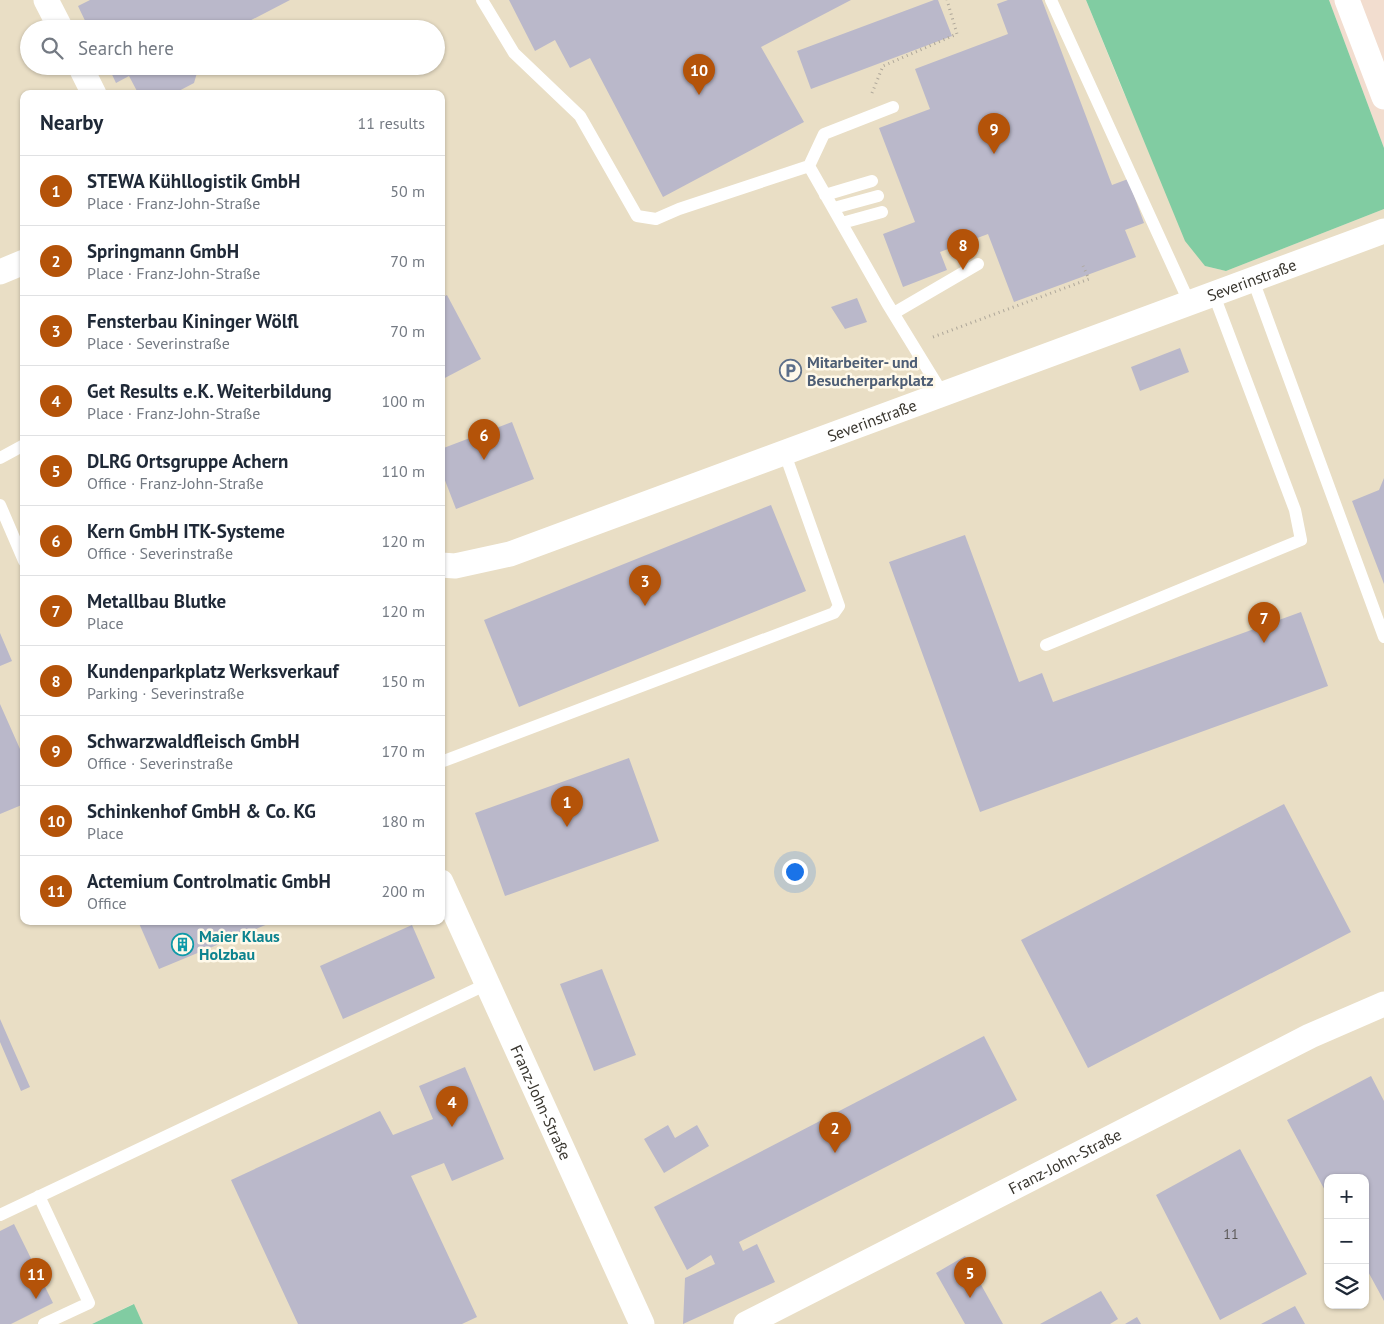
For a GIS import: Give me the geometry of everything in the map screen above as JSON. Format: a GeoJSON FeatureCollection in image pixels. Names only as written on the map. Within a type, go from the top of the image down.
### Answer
{"type":"FeatureCollection","features":[{"type":"Feature","properties":{"kind":"street"},"geometry":{"type":"LineString","coordinates":[[46,0],[56,20]]}},
{"type":"Feature","properties":{"kind":"street"},"geometry":{"type":"LineString","coordinates":[[1347,0],[1384,97]]}},
{"type":"Feature","properties":{"kind":"street"},"geometry":{"type":"LineString","coordinates":[[84,75],[92,90]]}},
{"type":"Feature","properties":{"kind":"street","name":"Severinstraße"},"geometry":{"type":"LineString","coordinates":[[445,565],[455,566],[510,554],[944,396],[1384,231]]}},
{"type":"Feature","properties":{"kind":"street"},"geometry":{"type":"LineString","coordinates":[[0,272],[20,264]]}},
{"type":"Feature","properties":{"kind":"street","name":"Franz-John-Straße"},"geometry":{"type":"LineString","coordinates":[[445,891],[642,1324]]}},
{"type":"Feature","properties":{"kind":"street","name":"Franz-John-Straße"},"geometry":{"type":"LineString","coordinates":[[746,1324],[1310,1036],[1384,1004]]}},
{"type":"Feature","properties":{"kind":"lane"},"geometry":{"type":"LineString","coordinates":[[482,0],[514,53],[580,116],[637,216],[656,219],[679,209],[809,166],[824,134],[893,107]]}},
{"type":"Feature","properties":{"kind":"lane"},"geometry":{"type":"LineString","coordinates":[[1050,0],[1190,304]]}},
{"type":"Feature","properties":{"kind":"lane"},"geometry":{"type":"LineString","coordinates":[[809,166],[944,396]]}},
{"type":"Feature","properties":{"kind":"lane"},"geometry":{"type":"LineString","coordinates":[[826,194],[872,181]]}},
{"type":"Feature","properties":{"kind":"lane"},"geometry":{"type":"LineString","coordinates":[[834,208],[878,196]]}},
{"type":"Feature","properties":{"kind":"lane"},"geometry":{"type":"LineString","coordinates":[[842,223],[882,212]]}},
{"type":"Feature","properties":{"kind":"lane"},"geometry":{"type":"LineString","coordinates":[[894,313],[978,264]]}},
{"type":"Feature","properties":{"kind":"lane"},"geometry":{"type":"LineString","coordinates":[[1253,280],[1384,637]]}},
{"type":"Feature","properties":{"kind":"lane"},"geometry":{"type":"LineString","coordinates":[[1046,645],[1301,540],[1295,510],[1214,295]]}},
{"type":"Feature","properties":{"kind":"lane"},"geometry":{"type":"LineString","coordinates":[[0,458],[20,447]]}},
{"type":"Feature","properties":{"kind":"lane"},"geometry":{"type":"LineString","coordinates":[[445,760],[834,613],[839,606],[785,454]]}},
{"type":"Feature","properties":{"kind":"lane"},"geometry":{"type":"LineString","coordinates":[[0,505],[20,552]]}},
{"type":"Feature","properties":{"kind":"lane"},"geometry":{"type":"LineString","coordinates":[[0,1215],[487,984]]}},
{"type":"Feature","properties":{"kind":"lane"},"geometry":{"type":"LineString","coordinates":[[40,1196],[89,1303],[44,1324]]}},
{"type":"Feature","properties":{"kind":"path"},"geometry":{"type":"LineString","coordinates":[[862,119],[883,66],[957,34],[947,0]]}},
{"type":"Feature","properties":{"kind":"path"},"geometry":{"type":"LineString","coordinates":[[914,345],[1089,279],[1083,266]]}},
{"type":"Feature","properties":{"kind":"shaded area"},"geometry":{"type":"Polygon","coordinates":[[[0,0],[1086,0],[1122,89],[1205,266],[1226,271],[1384,209],[1384,1324],[143,1324],[133,1304],[92,1324],[0,1324],[0,0]]]}},
{"type":"Feature","properties":{"kind":"shaded area"},"geometry":{"type":"Polygon","coordinates":[[[1329,0],[1384,0],[1384,148],[1329,0]]]}},
{"type":"Feature","properties":{"kind":"green space"},"geometry":{"type":"Polygon","coordinates":[[[1086,0],[1329,0],[1384,148],[1384,209],[1226,271],[1205,266],[1185,241],[1086,0]]]}},
{"type":"Feature","properties":{"kind":"green space"},"geometry":{"type":"Polygon","coordinates":[[[134,1304],[143,1324],[92,1324],[134,1304]]]}},
{"type":"Feature","properties":{"kind":"building"},"geometry":{"type":"Polygon","coordinates":[[[90,0],[290,0],[251,20],[85,20],[78,6],[90,0]]]}},
{"type":"Feature","properties":{"kind":"building"},"geometry":{"type":"Polygon","coordinates":[[[509,0],[851,0],[761,47],[804,122],[663,197],[590,58],[570,68],[555,40],[535,51],[509,0]]]}},
{"type":"Feature","properties":{"kind":"building"},"geometry":{"type":"Polygon","coordinates":[[[938,0],[952,36],[811,89],[797,51],[938,0]]]}},
{"type":"Feature","properties":{"kind":"building"},"geometry":{"type":"Polygon","coordinates":[[[1008,0],[1042,0],[1112,185],[1128,179],[1144,223],[1125,230],[1136,257],[1014,302],[988,234],[940,252],[947,270],[903,287],[883,234],[915,222],[879,128],[930,109],[915,69],[1008,34],[997,4],[1008,0]]]}},
{"type":"Feature","properties":{"kind":"building"},"geometry":{"type":"Polygon","coordinates":[[[112,75],[196,75],[194,83],[181,90],[136,90],[129,76],[116,83],[112,75]]]}},
{"type":"Feature","properties":{"kind":"building"},"geometry":{"type":"Polygon","coordinates":[[[447,295],[481,359],[445,378],[445,296],[447,295]]]}},
{"type":"Feature","properties":{"kind":"building"},"geometry":{"type":"Polygon","coordinates":[[[857,298],[867,322],[845,329],[831,307],[857,298]]]}},
{"type":"Feature","properties":{"kind":"building"},"geometry":{"type":"Polygon","coordinates":[[[1180,348],[1189,372],[1140,391],[1131,367],[1180,348]]]}},
{"type":"Feature","properties":{"kind":"building"},"geometry":{"type":"Polygon","coordinates":[[[512,422],[534,479],[456,509],[445,480],[445,447],[512,422]]]}},
{"type":"Feature","properties":{"kind":"building"},"geometry":{"type":"Polygon","coordinates":[[[1384,478],[1384,584],[1352,501],[1379,490],[1384,478]]]}},
{"type":"Feature","properties":{"kind":"building"},"geometry":{"type":"Polygon","coordinates":[[[771,505],[806,591],[519,707],[484,620],[771,505]]]}},
{"type":"Feature","properties":{"kind":"building"},"geometry":{"type":"Polygon","coordinates":[[[965,535],[1019,682],[1042,673],[1053,702],[1301,612],[1328,686],[980,812],[889,562],[965,535]]]}},
{"type":"Feature","properties":{"kind":"building"},"geometry":{"type":"Polygon","coordinates":[[[0,633],[12,661],[0,666],[0,633]]]}},
{"type":"Feature","properties":{"kind":"building"},"geometry":{"type":"Polygon","coordinates":[[[0,704],[20,749],[20,806],[0,814],[0,704]]]}},
{"type":"Feature","properties":{"kind":"building"},"geometry":{"type":"Polygon","coordinates":[[[629,758],[659,841],[505,896],[475,813],[629,758]]]}},
{"type":"Feature","properties":{"kind":"building"},"geometry":{"type":"Polygon","coordinates":[[[1284,804],[1351,932],[1088,1068],[1021,940],[1284,804]]]}},
{"type":"Feature","properties":{"kind":"building","name":"Maier Klaus Holzbau"},"geometry":{"type":"Polygon","coordinates":[[[140,925],[265,925],[159,969],[140,925]]]}},
{"type":"Feature","properties":{"kind":"building"},"geometry":{"type":"Polygon","coordinates":[[[412,925],[435,978],[343,1019],[320,966],[412,925]]]}},
{"type":"Feature","properties":{"kind":"building"},"geometry":{"type":"Polygon","coordinates":[[[602,969],[636,1055],[594,1071],[560,984],[602,969]]]}},
{"type":"Feature","properties":{"kind":"building"},"geometry":{"type":"Polygon","coordinates":[[[0,1019],[30,1087],[21,1091],[0,1042],[0,1019]]]}},
{"type":"Feature","properties":{"kind":"building"},"geometry":{"type":"Polygon","coordinates":[[[984,1036],[1017,1100],[739,1242],[743,1251],[757,1244],[775,1282],[683,1324],[685,1278],[715,1264],[711,1255],[687,1270],[654,1207],[984,1036]]]}},
{"type":"Feature","properties":{"kind":"building"},"geometry":{"type":"Polygon","coordinates":[[[465,1067],[504,1159],[452,1181],[444,1163],[411,1176],[477,1317],[462,1324],[298,1324],[231,1180],[380,1111],[393,1135],[433,1119],[419,1086],[465,1067]]]}},
{"type":"Feature","properties":{"kind":"building"},"geometry":{"type":"Polygon","coordinates":[[[1371,1076],[1384,1101],[1384,1301],[1369,1273],[1369,1174],[1324,1174],[1324,1189],[1287,1120],[1371,1076]]]}},
{"type":"Feature","properties":{"kind":"building"},"geometry":{"type":"Polygon","coordinates":[[[668,1125],[675,1138],[697,1125],[709,1146],[664,1173],[644,1139],[668,1125]]]}},
{"type":"Feature","properties":{"kind":"building"},"geometry":{"type":"Polygon","coordinates":[[[1240,1149],[1307,1274],[1220,1320],[1156,1195],[1240,1149]]]}},
{"type":"Feature","properties":{"kind":"building"},"geometry":{"type":"Polygon","coordinates":[[[14,1224],[53,1303],[11,1324],[0,1324],[0,1231],[14,1224]]]}},
{"type":"Feature","properties":{"kind":"building"},"geometry":{"type":"Polygon","coordinates":[[[965,1256],[1003,1324],[965,1324],[936,1273],[965,1256]]]}},
{"type":"Feature","properties":{"kind":"building"},"geometry":{"type":"Polygon","coordinates":[[[1101,1291],[1118,1319],[1110,1324],[1040,1324],[1101,1291]]]}},
{"type":"Feature","properties":{"kind":"building"},"geometry":{"type":"Polygon","coordinates":[[[1295,1306],[1305,1324],[1261,1324],[1295,1306]]]}},
{"type":"Feature","properties":{"kind":"building"},"geometry":{"type":"Polygon","coordinates":[[[1137,1317],[1141,1324],[1125,1324],[1137,1317]]]}},
{"type":"Feature","properties":{"kind":"place","name":"Schinkenhof GmbH & Co. KG"},"geometry":{"type":"Point","coordinates":[699,95]}},
{"type":"Feature","properties":{"kind":"place","name":"Schwarzwaldfleisch GmbH"},"geometry":{"type":"Point","coordinates":[994,154]}},
{"type":"Feature","properties":{"kind":"place","name":"Kundenparkplatz Werksverkauf"},"geometry":{"type":"Point","coordinates":[963,270]}},
{"type":"Feature","properties":{"kind":"place","name":"Mitarbeiter- und Besucherparkplatz"},"geometry":{"type":"Point","coordinates":[791,371]}},
{"type":"Feature","properties":{"kind":"place","name":"Kern GmbH ITK-Systeme"},"geometry":{"type":"Point","coordinates":[484,460]}},
{"type":"Feature","properties":{"kind":"place","name":"Fensterbau Kininger Wölfl"},"geometry":{"type":"Point","coordinates":[645,606]}},
{"type":"Feature","properties":{"kind":"place","name":"Metallbau Blutke"},"geometry":{"type":"Point","coordinates":[1264,643]}},
{"type":"Feature","properties":{"kind":"place","name":"STEWA Kühllogistik GmbH"},"geometry":{"type":"Point","coordinates":[567,827]}},
{"type":"Feature","properties":{"kind":"place","name":"Maier Klaus Holzbau"},"geometry":{"type":"Point","coordinates":[183,945]}},
{"type":"Feature","properties":{"kind":"place","name":"Get Results e.K. Weiterbildung"},"geometry":{"type":"Point","coordinates":[452,1127]}},
{"type":"Feature","properties":{"kind":"place","name":"Springmann GmbH"},"geometry":{"type":"Point","coordinates":[835,1153]}},
{"type":"Feature","properties":{"kind":"place","name":"DLRG Ortsgruppe Achern"},"geometry":{"type":"Point","coordinates":[970,1298]}},
{"type":"Feature","properties":{"kind":"place","name":"Actemium Controlmatic GmbH"},"geometry":{"type":"Point","coordinates":[36,1299]}}]}
